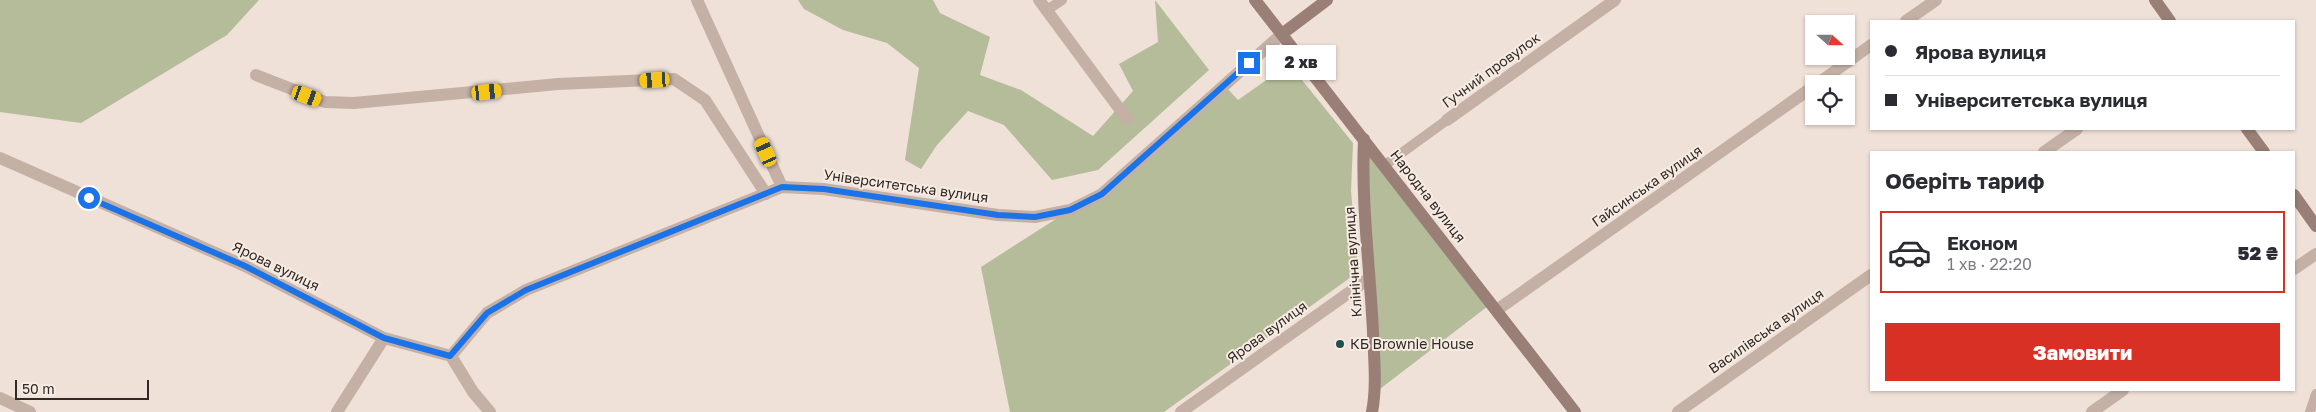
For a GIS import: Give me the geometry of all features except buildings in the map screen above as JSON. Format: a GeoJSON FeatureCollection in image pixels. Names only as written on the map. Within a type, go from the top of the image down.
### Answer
{"type":"FeatureCollection","features":[{"type":"Feature","properties":{"kind":"street"},"geometry":{"type":"LineString","coordinates":[[697,0],[782,187]]}},
{"type":"Feature","properties":{"kind":"street","name":"Народна вулиця"},"geometry":{"type":"LineString","coordinates":[[1255,0],[1575,412]]}},
{"type":"Feature","properties":{"kind":"street","name":"Університетська вулиця"},"geometry":{"type":"LineString","coordinates":[[450,356],[487,313],[526,290],[782,187],[824,189],[998,215],[1035,217],[1070,210],[1102,194],[1282,34],[1328,0]]}},
{"type":"Feature","properties":{"kind":"street","name":"Гучний провулок"},"geometry":{"type":"LineString","coordinates":[[1447,120],[1615,0]]}},
{"type":"Feature","properties":{"kind":"street"},"geometry":{"type":"LineString","coordinates":[[1907,20],[1936,0]]}},
{"type":"Feature","properties":{"kind":"street"},"geometry":{"type":"LineString","coordinates":[[2155,0],[2169,20]]}},
{"type":"Feature","properties":{"kind":"street"},"geometry":{"type":"LineString","coordinates":[[1043,5],[1127,119]]}},
{"type":"Feature","properties":{"kind":"street"},"geometry":{"type":"LineString","coordinates":[[1830,75],[1870,47]]}},
{"type":"Feature","properties":{"kind":"street"},"geometry":{"type":"LineString","coordinates":[[256,75],[325,102],[354,103],[558,84],[674,79],[705,100],[766,194]]}},
{"type":"Feature","properties":{"kind":"street","name":"Гайсинська вулиця"},"geometry":{"type":"LineString","coordinates":[[1497,310],[1805,92]]}},
{"type":"Feature","properties":{"kind":"street"},"geometry":{"type":"LineString","coordinates":[[2045,151],[2076,130]]}},
{"type":"Feature","properties":{"kind":"street"},"geometry":{"type":"LineString","coordinates":[[2248,130],[2263,151]]}},
{"type":"Feature","properties":{"kind":"street","name":"Клінічна вулиця"},"geometry":{"type":"LineString","coordinates":[[1364,139],[1363,196],[1370,277],[1376,392],[1372,412]]}},
{"type":"Feature","properties":{"kind":"street","name":"Ярова вулиця"},"geometry":{"type":"LineString","coordinates":[[0,158],[245,266],[384,338],[450,356]]}},
{"type":"Feature","properties":{"kind":"street"},"geometry":{"type":"LineString","coordinates":[[2295,196],[2316,226]]}},
{"type":"Feature","properties":{"kind":"street"},"geometry":{"type":"LineString","coordinates":[[2295,268],[2316,254]]}},
{"type":"Feature","properties":{"kind":"street","name":"Василівська вулиця"},"geometry":{"type":"LineString","coordinates":[[1678,412],[1870,276]]}},
{"type":"Feature","properties":{"kind":"street","name":"Ярова вулиця"},"geometry":{"type":"LineString","coordinates":[[1181,412],[1370,277]]}},
{"type":"Feature","properties":{"kind":"street"},"geometry":{"type":"LineString","coordinates":[[337,412],[384,338]]}},
{"type":"Feature","properties":{"kind":"street"},"geometry":{"type":"LineString","coordinates":[[450,356],[473,392],[490,412]]}},
{"type":"Feature","properties":{"kind":"street"},"geometry":{"type":"LineString","coordinates":[[2092,412],[2122,391]]}},
{"type":"Feature","properties":{"kind":"street"},"geometry":{"type":"LineString","coordinates":[[0,398],[30,412]]}},
{"type":"Feature","properties":{"kind":"lane"},"geometry":{"type":"LineString","coordinates":[[1043,5],[1062,0]]}},
{"type":"Feature","properties":{"kind":"lane","name":"Гучний провулок"},"geometry":{"type":"LineString","coordinates":[[1385,165],[1447,120]]}},
{"type":"Feature","properties":{"kind":"lane"},"geometry":{"type":"LineString","coordinates":[[2310,412],[2316,394]]}},
{"type":"Feature","properties":{"kind":"green space"},"geometry":{"type":"Polygon","coordinates":[[[0,0],[259,0],[227,35],[81,123],[0,112],[0,0]]]}},
{"type":"Feature","properties":{"kind":"green space"},"geometry":{"type":"Polygon","coordinates":[[[798,0],[933,0],[940,13],[990,37],[980,75],[1021,90],[1093,136],[1133,91],[1119,64],[1158,42],[1155,0],[1209,70],[1098,170],[1052,180],[1004,125],[968,111],[937,145],[921,169],[905,160],[919,68],[887,43],[843,30],[804,9],[798,0]]]}},
{"type":"Feature","properties":{"kind":"green space"},"geometry":{"type":"Polygon","coordinates":[[[1289,64],[1353,143],[1351,191],[1358,272],[1164,412],[1010,412],[981,267],[1070,210],[1102,194],[1224,85],[1238,100],[1289,64]]]}},
{"type":"Feature","properties":{"kind":"green space"},"geometry":{"type":"Polygon","coordinates":[[[1364,139],[1492,303],[1376,392],[1364,139]]]}},
{"type":"Feature","properties":{"kind":"place","name":"КБ Brownie House"},"geometry":{"type":"Point","coordinates":[1340,344]}},
{"type":"Feature","properties":{"kind":"route"},"geometry":{"type":"LineString","coordinates":[[89,198],[245,266],[384,338],[450,356],[487,313],[526,290],[782,187],[824,189],[998,215],[1035,217],[1070,210],[1102,194],[1249,63]]}}]}
